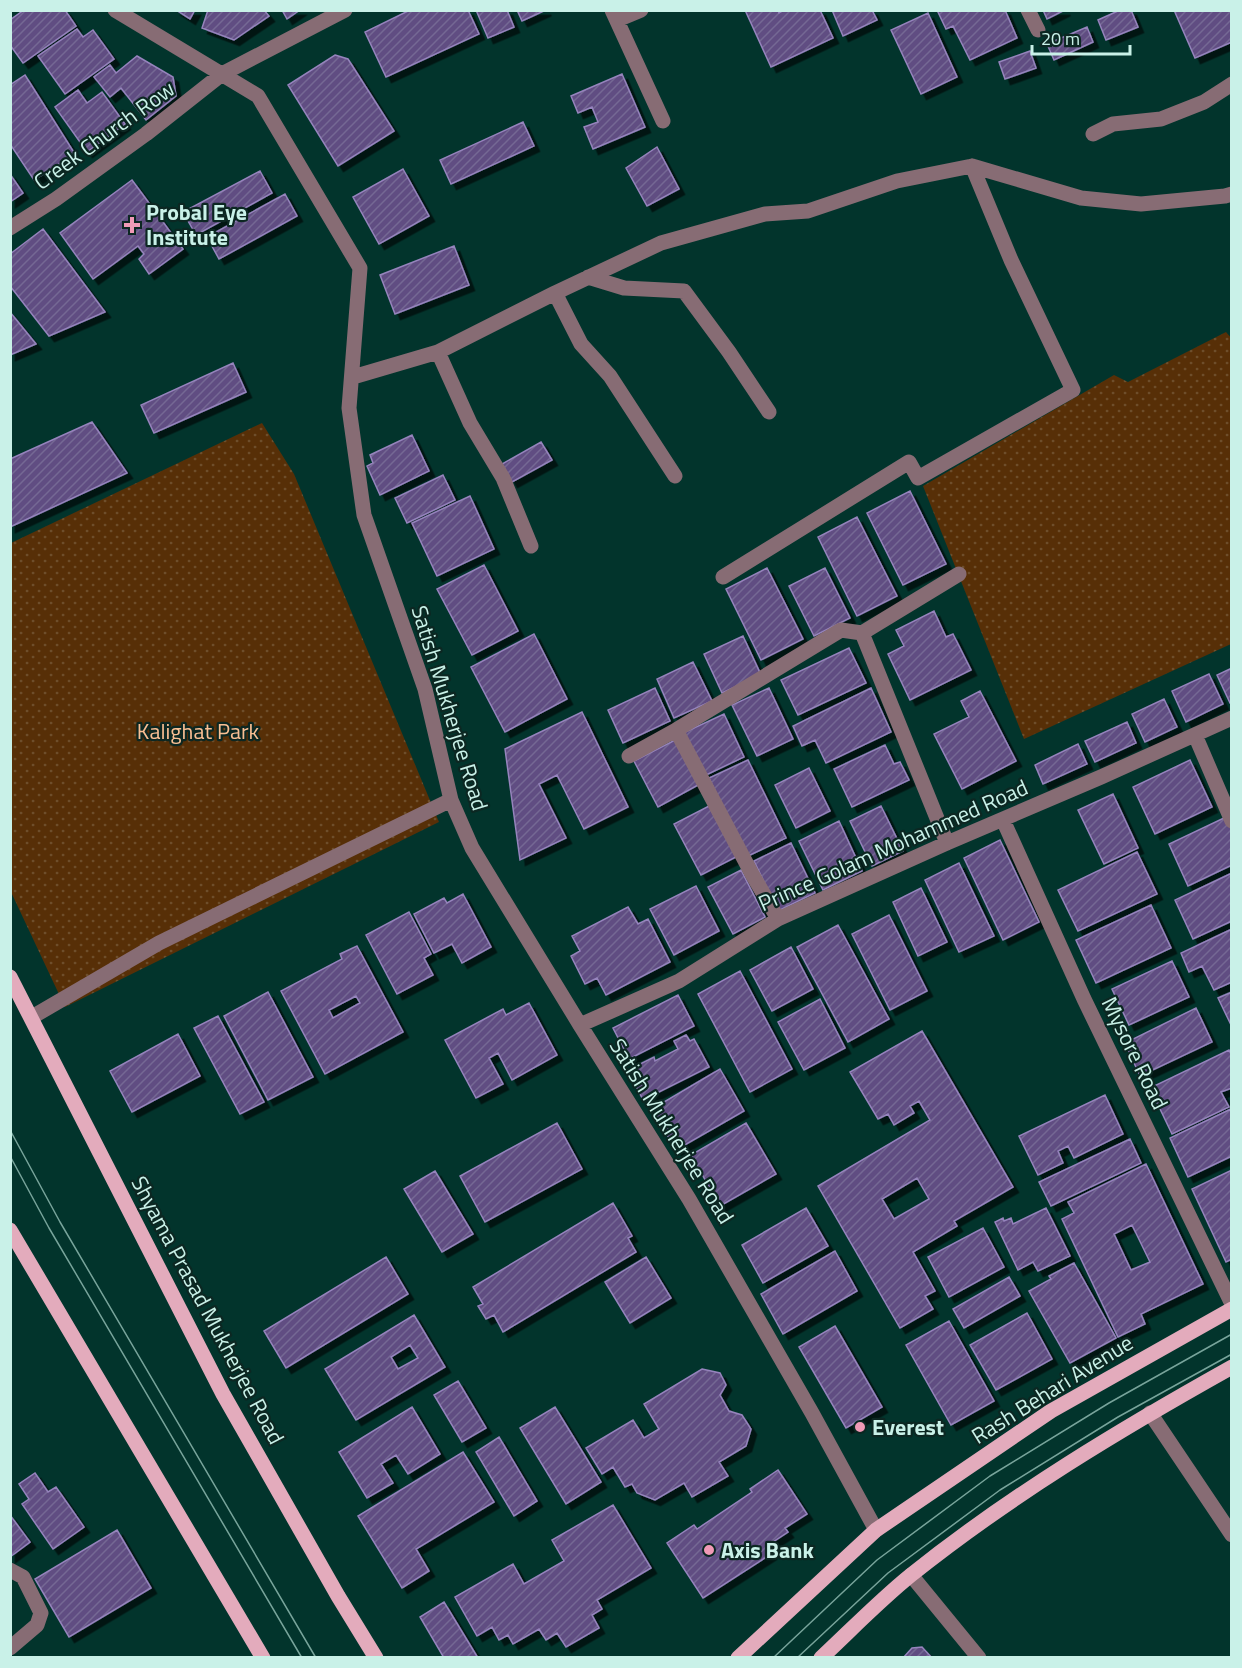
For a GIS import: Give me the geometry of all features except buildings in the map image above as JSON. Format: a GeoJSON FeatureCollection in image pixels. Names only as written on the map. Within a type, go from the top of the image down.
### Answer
{"type":"FeatureCollection","features":[{"type":"Feature","properties":{"kind":"main road","name":"Shyama Prasad Mukherjee Road"},"geometry":{"type":"LineString","coordinates":[[10,977],[223,1394],[376,1658]]}},
{"type":"Feature","properties":{"kind":"main road"},"geometry":{"type":"LineString","coordinates":[[10,1230],[263,1658]]}},
{"type":"Feature","properties":{"kind":"main road","name":"Rash Behari Avenue"},"geometry":{"type":"LineString","coordinates":[[738,1658],[876,1530],[1051,1411],[1232,1309]]}},
{"type":"Feature","properties":{"kind":"main road"},"geometry":{"type":"LineString","coordinates":[[821,1658],[911,1575],[1024,1492],[1150,1413],[1232,1367]]}},
{"type":"Feature","properties":{"kind":"street","name":"Satish Mukherjee Road"},"geometry":{"type":"LineString","coordinates":[[115,10],[258,96],[360,268],[349,408],[364,516],[425,689],[451,800],[472,848],[689,1199],[812,1413],[876,1530]]}},
{"type":"Feature","properties":{"kind":"street","name":"Creek Church Row"},"geometry":{"type":"LineString","coordinates":[[10,228],[56,199],[222,74],[345,10]]}},
{"type":"Feature","properties":{"kind":"street"},"geometry":{"type":"LineString","coordinates":[[641,10],[614,16],[663,121]]}},
{"type":"Feature","properties":{"kind":"street"},"geometry":{"type":"LineString","coordinates":[[1028,10],[1038,30]]}},
{"type":"Feature","properties":{"kind":"street"},"geometry":{"type":"LineString","coordinates":[[1093,134],[1113,124],[1161,119],[1204,102],[1232,84]]}},
{"type":"Feature","properties":{"kind":"street"},"geometry":{"type":"LineString","coordinates":[[353,377],[438,352],[588,276],[661,243],[765,214],[808,211],[897,181],[972,166],[1081,198],[1141,204],[1232,194]]}},
{"type":"Feature","properties":{"kind":"street"},"geometry":{"type":"LineString","coordinates":[[723,577],[909,462],[918,478],[1073,390],[1011,260],[972,166]]}},
{"type":"Feature","properties":{"kind":"street"},"geometry":{"type":"LineString","coordinates":[[588,276],[624,288],[684,291],[729,352],[768,412]]}},
{"type":"Feature","properties":{"kind":"street"},"geometry":{"type":"LineString","coordinates":[[555,293],[581,344],[610,376],[675,476]]}},
{"type":"Feature","properties":{"kind":"street"},"geometry":{"type":"LineString","coordinates":[[438,352],[470,423],[503,478],[531,546]]}},
{"type":"Feature","properties":{"kind":"street"},"geometry":{"type":"LineString","coordinates":[[629,756],[841,630],[862,633],[959,574]]}},
{"type":"Feature","properties":{"kind":"street"},"geometry":{"type":"LineString","coordinates":[[862,633],[947,843]]}},
{"type":"Feature","properties":{"kind":"street","name":"Prince Golam Mohammed Road"},"geometry":{"type":"LineString","coordinates":[[580,1025],[679,981],[778,919],[1232,717]]}},
{"type":"Feature","properties":{"kind":"street"},"geometry":{"type":"LineString","coordinates":[[676,730],[778,919]]}},
{"type":"Feature","properties":{"kind":"street"},"geometry":{"type":"LineString","coordinates":[[1194,735],[1232,821]]}},
{"type":"Feature","properties":{"kind":"street"},"geometry":{"type":"LineString","coordinates":[[32,1017],[159,943],[451,800]]}},
{"type":"Feature","properties":{"kind":"street","name":"Mysore Road"},"geometry":{"type":"LineString","coordinates":[[1003,820],[1084,999],[1232,1304]]}},
{"type":"Feature","properties":{"kind":"street"},"geometry":{"type":"LineString","coordinates":[[1150,1413],[1232,1535]]}},
{"type":"Feature","properties":{"kind":"street"},"geometry":{"type":"LineString","coordinates":[[10,1570],[23,1577],[41,1613],[37,1625],[10,1648]]}},
{"type":"Feature","properties":{"kind":"street"},"geometry":{"type":"LineString","coordinates":[[911,1575],[979,1658]]}},
{"type":"Feature","properties":{"kind":"green space"},"geometry":{"type":"Polygon","coordinates":[[[1226,332],[1232,339],[1231,644],[1024,739],[923,486],[1114,375],[1128,382],[1226,332]]]}},
{"type":"Feature","properties":{"kind":"green space","name":"Kalighat Park"},"geometry":{"type":"Polygon","coordinates":[[[262,423],[294,474],[439,822],[65,1007],[11,892],[11,543],[262,423]]]}},
{"type":"Feature","properties":{"kind":"tram line"},"geometry":{"type":"LineString","coordinates":[[10,1130],[60,1222],[316,1658]]}},
{"type":"Feature","properties":{"kind":"tram line"},"geometry":{"type":"LineString","coordinates":[[10,1156],[49,1228],[302,1658]]}},
{"type":"Feature","properties":{"kind":"tram line"},"geometry":{"type":"LineString","coordinates":[[773,1658],[877,1560],[990,1476],[1109,1403],[1232,1334]]}},
{"type":"Feature","properties":{"kind":"tram line"},"geometry":{"type":"LineString","coordinates":[[797,1658],[888,1573],[1000,1490],[1118,1417],[1232,1354]]}},
{"type":"Feature","properties":{"kind":"place","name":"Probal Eye Institute"},"geometry":{"type":"Point","coordinates":[132,225]}},
{"type":"Feature","properties":{"kind":"place","name":"Everest"},"geometry":{"type":"Point","coordinates":[860,1427]}},
{"type":"Feature","properties":{"kind":"place","name":"Axis Bank"},"geometry":{"type":"Point","coordinates":[709,1550]}}]}
